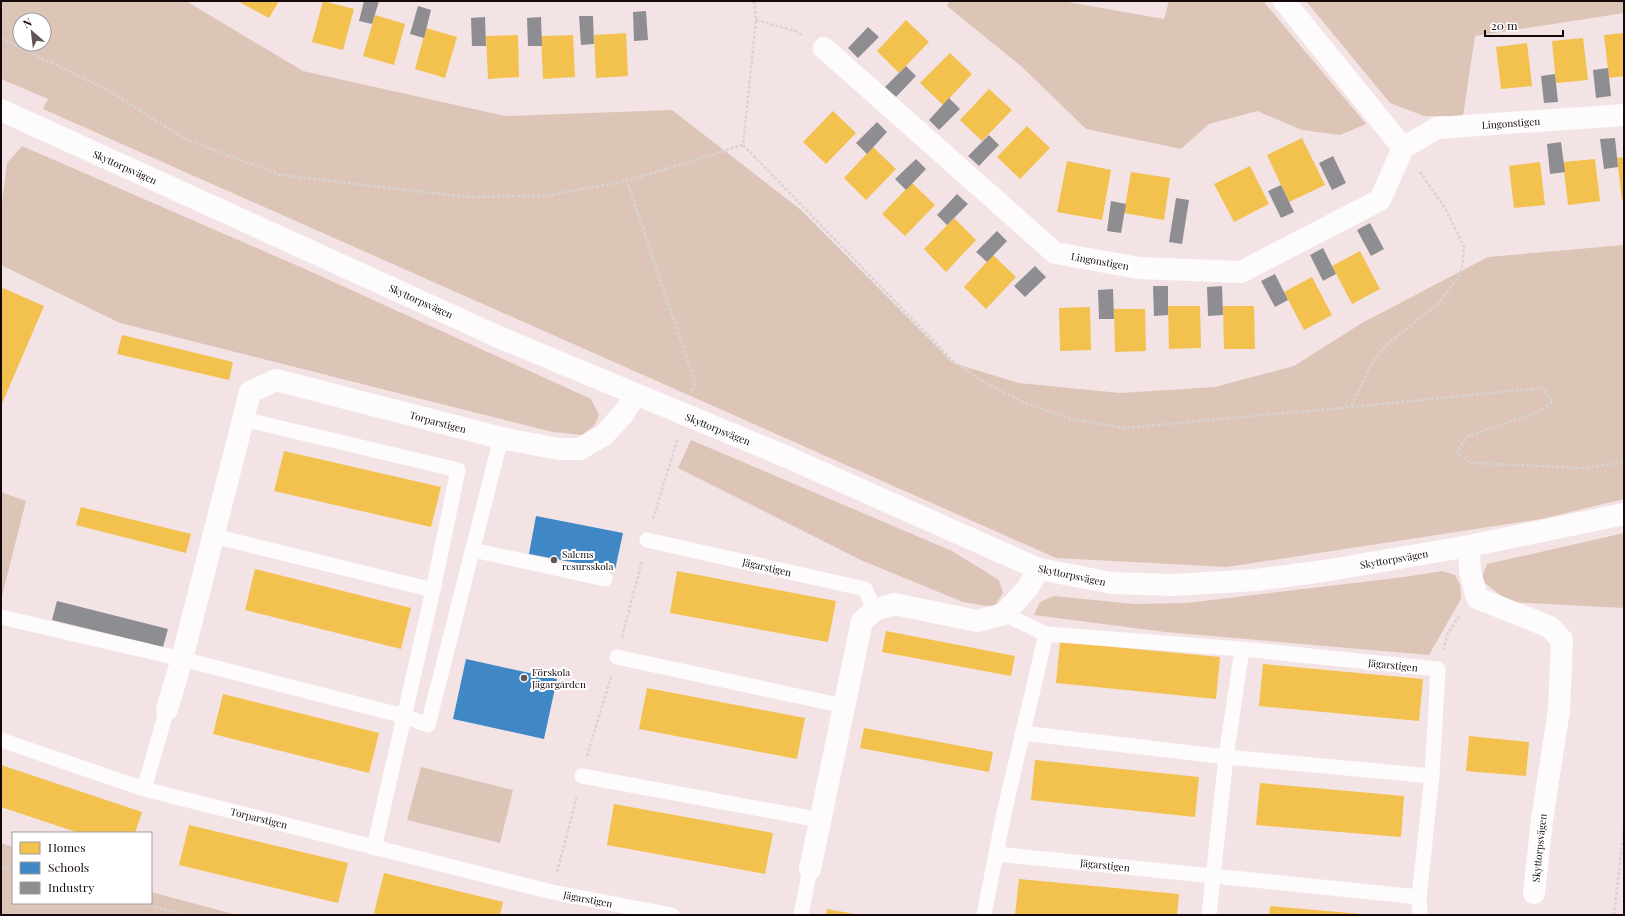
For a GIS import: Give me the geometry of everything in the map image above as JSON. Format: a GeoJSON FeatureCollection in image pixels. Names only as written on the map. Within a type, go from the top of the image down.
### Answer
{"type":"FeatureCollection","features":[{"type":"Feature","properties":{"kind":"street"},"geometry":{"type":"LineString","coordinates":[[1284,1],[1403,148]]}},
{"type":"Feature","properties":{"kind":"street","name":"Lingonstigen"},"geometry":{"type":"LineString","coordinates":[[824,48],[1055,253],[1131,266],[1241,272],[1380,200],[1403,148],[1437,128],[1624,114]]}},
{"type":"Feature","properties":{"kind":"street","name":"Skyttorpsvägen"},"geometry":{"type":"LineString","coordinates":[[1,110],[501,338],[635,395],[787,456],[1039,570],[1112,583],[1173,585],[1263,579],[1324,571],[1469,546],[1624,514]]}},
{"type":"Feature","properties":{"kind":"street","name":"Torparstigen"},"geometry":{"type":"LineString","coordinates":[[167,709],[182,659],[250,392],[276,380],[501,438],[558,449],[580,449],[604,435],[624,413],[635,395]]}},
{"type":"Feature","properties":{"kind":"street"},"geometry":{"type":"LineString","coordinates":[[1469,546],[1470,571],[1477,598]]}},
{"type":"Feature","properties":{"kind":"street"},"geometry":{"type":"LineString","coordinates":[[810,869],[862,621],[875,610],[894,604],[977,621],[1004,614],[1027,589],[1039,570]]}},
{"type":"Feature","properties":{"kind":"street","name":"Skyttorpsvägen"},"geometry":{"type":"LineString","coordinates":[[1477,598],[1550,627],[1562,640],[1559,710],[1542,820],[1534,893]]}},
{"type":"Feature","properties":{"kind":"lane"},"geometry":{"type":"LineString","coordinates":[[243,419],[458,470],[433,590],[374,848]]}},
{"type":"Feature","properties":{"kind":"lane"},"geometry":{"type":"LineString","coordinates":[[2,620],[182,659],[404,716],[428,725],[501,438]]}},
{"type":"Feature","properties":{"kind":"lane"},"geometry":{"type":"LineString","coordinates":[[213,536],[433,590]]}},
{"type":"Feature","properties":{"kind":"lane","name":"Jägarstigen"},"geometry":{"type":"LineString","coordinates":[[647,540],[865,589],[875,610]]}},
{"type":"Feature","properties":{"kind":"lane"},"geometry":{"type":"LineString","coordinates":[[472,550],[605,579]]}},
{"type":"Feature","properties":{"kind":"lane","name":"Jägarstigen"},"geometry":{"type":"LineString","coordinates":[[1004,614],[1046,634],[1242,649],[1438,669]]}},
{"type":"Feature","properties":{"kind":"lane"},"geometry":{"type":"LineString","coordinates":[[984,915],[1004,813],[1046,634]]}},
{"type":"Feature","properties":{"kind":"lane"},"geometry":{"type":"LineString","coordinates":[[1208,915],[1226,757],[1242,649]]}},
{"type":"Feature","properties":{"kind":"lane"},"geometry":{"type":"LineString","coordinates":[[617,656],[844,706]]}},
{"type":"Feature","properties":{"kind":"lane"},"geometry":{"type":"LineString","coordinates":[[1420,915],[1419,897],[1432,776],[1438,669]]}},
{"type":"Feature","properties":{"kind":"lane","name":"Torparstigen"},"geometry":{"type":"LineString","coordinates":[[144,789],[167,709]]}},
{"type":"Feature","properties":{"kind":"lane"},"geometry":{"type":"LineString","coordinates":[[1022,733],[1226,757],[1432,776]]}},
{"type":"Feature","properties":{"kind":"lane","name":"Torparstigen"},"geometry":{"type":"LineString","coordinates":[[1,740],[144,789],[552,892]]}},
{"type":"Feature","properties":{"kind":"lane"},"geometry":{"type":"LineString","coordinates":[[582,776],[821,820]]}},
{"type":"Feature","properties":{"kind":"lane","name":"Jägarstigen"},"geometry":{"type":"LineString","coordinates":[[997,854],[1419,897]]}},
{"type":"Feature","properties":{"kind":"lane"},"geometry":{"type":"LineString","coordinates":[[802,915],[810,869]]}},
{"type":"Feature","properties":{"kind":"lane","name":"Jägarstigen"},"geometry":{"type":"LineString","coordinates":[[552,892],[672,915]]}},
{"type":"Feature","properties":{"kind":"path"},"geometry":{"type":"LineString","coordinates":[[743,145],[756,20],[754,1]]}},
{"type":"Feature","properties":{"kind":"path"},"geometry":{"type":"LineString","coordinates":[[756,20],[795,31],[824,48]]}},
{"type":"Feature","properties":{"kind":"path"},"geometry":{"type":"LineString","coordinates":[[1,38],[111,92],[187,140],[281,175],[466,196],[544,196],[627,181],[743,145]]}},
{"type":"Feature","properties":{"kind":"path"},"geometry":{"type":"LineString","coordinates":[[743,145],[953,361],[987,384],[1025,403],[1071,419],[1125,428],[1542,388],[1553,401],[1540,411],[1467,437],[1456,452],[1471,463],[1585,468],[1624,462]]}},
{"type":"Feature","properties":{"kind":"path"},"geometry":{"type":"LineString","coordinates":[[1351,407],[1371,365],[1387,344],[1439,303],[1460,275],[1464,261],[1464,247],[1445,208],[1403,148]]}},
{"type":"Feature","properties":{"kind":"path"},"geometry":{"type":"LineString","coordinates":[[627,181],[695,383],[690,398]]}},
{"type":"Feature","properties":{"kind":"path"},"geometry":{"type":"LineString","coordinates":[[552,892],[582,776],[617,656],[647,540],[679,436]]}},
{"type":"Feature","properties":{"kind":"path"},"geometry":{"type":"LineString","coordinates":[[1438,669],[1448,633],[1463,612],[1477,598]]}},
{"type":"Feature","properties":{"kind":"path"},"geometry":{"type":"LineString","coordinates":[[1614,915],[1624,827]]}},
{"type":"Feature","properties":{"kind":"path"},"geometry":{"type":"LineString","coordinates":[[1,867],[12,870]]}},
{"type":"Feature","properties":{"kind":"path"},"geometry":{"type":"LineString","coordinates":[[144,904],[186,915]]}},
{"type":"Feature","properties":{"kind":"shaded area"},"geometry":{"type":"Polygon","coordinates":[[[1,1],[186,1],[303,71],[505,116],[672,110],[801,210],[953,363],[1019,383],[1120,393],[1215,387],[1294,366],[1362,323],[1488,257],[1624,245],[1624,499],[1541,519],[1227,567],[1056,558],[43,109],[48,99],[1,79],[1,1]]]}},
{"type":"Feature","properties":{"kind":"shaded area"},"geometry":{"type":"Polygon","coordinates":[[[949,1],[1062,1],[1164,19],[1169,1],[1263,1],[1366,124],[1340,135],[1302,130],[1257,111],[1209,124],[1181,149],[1086,129],[1022,67],[947,6],[949,1]]]}},
{"type":"Feature","properties":{"kind":"shaded area"},"geometry":{"type":"Polygon","coordinates":[[[1306,1],[1624,1],[1624,13],[1475,36],[1463,116],[1424,116],[1390,103],[1306,1]]]}},
{"type":"Feature","properties":{"kind":"shaded area"},"geometry":{"type":"Polygon","coordinates":[[[22,146],[305,269],[591,399],[599,415],[594,426],[582,435],[553,432],[120,323],[1,265],[1,211],[7,163],[22,146]]]}},
{"type":"Feature","properties":{"kind":"shaded area"},"geometry":{"type":"Polygon","coordinates":[[[691,440],[952,551],[999,580],[1003,593],[994,607],[963,602],[863,561],[678,468],[691,440]]]}},
{"type":"Feature","properties":{"kind":"shaded area"},"geometry":{"type":"Polygon","coordinates":[[[1,492],[26,501],[1,600],[1,492]]]}},
{"type":"Feature","properties":{"kind":"shaded area"},"geometry":{"type":"Polygon","coordinates":[[[1624,533],[1624,608],[1509,602],[1481,580],[1487,564],[1624,533]]]}},
{"type":"Feature","properties":{"kind":"shaded area"},"geometry":{"type":"Polygon","coordinates":[[[1442,571],[1455,575],[1460,585],[1461,599],[1429,655],[1165,632],[1034,615],[1040,602],[1054,596],[1134,604],[1187,603],[1404,577],[1442,571]]]}},
{"type":"Feature","properties":{"kind":"shaded area"},"geometry":{"type":"Polygon","coordinates":[[[421,767],[513,790],[500,843],[407,820],[421,767]]]}},
{"type":"Feature","properties":{"kind":"shaded area"},"geometry":{"type":"Polygon","coordinates":[[[1,843],[12,847],[12,904],[152,904],[152,892],[237,915],[1,915],[1,843]]]}},
{"type":"Feature","properties":{"kind":"building: Homes"},"geometry":{"type":"Polygon","coordinates":[[[242,1],[279,1],[269,18],[241,3],[242,1]]]}},
{"type":"Feature","properties":{"kind":"building: Homes"},"geometry":{"type":"Polygon","coordinates":[[[323,1],[354,9],[343,50],[312,42],[323,1]]]}},
{"type":"Feature","properties":{"kind":"building: Homes"},"geometry":{"type":"Polygon","coordinates":[[[375,15],[405,24],[394,65],[363,56],[375,15]]]}},
{"type":"Feature","properties":{"kind":"building: Homes"},"geometry":{"type":"Polygon","coordinates":[[[906,20],[929,42],[899,73],[877,51],[906,20]]]}},
{"type":"Feature","properties":{"kind":"building: Homes"},"geometry":{"type":"Polygon","coordinates":[[[426,28],[457,37],[445,78],[415,69],[426,28]]]}},
{"type":"Feature","properties":{"kind":"building: Homes"},"geometry":{"type":"Polygon","coordinates":[[[626,33],[628,76],[596,78],[594,35],[626,33]]]}},
{"type":"Feature","properties":{"kind":"building: Homes"},"geometry":{"type":"Polygon","coordinates":[[[1624,33],[1624,76],[1609,78],[1604,35],[1624,33]]]}},
{"type":"Feature","properties":{"kind":"building: Homes"},"geometry":{"type":"Polygon","coordinates":[[[518,35],[519,77],[488,79],[486,36],[518,35]]]}},
{"type":"Feature","properties":{"kind":"building: Homes"},"geometry":{"type":"Polygon","coordinates":[[[573,35],[575,77],[543,79],[541,36],[573,35]]]}},
{"type":"Feature","properties":{"kind":"building: Homes"},"geometry":{"type":"Polygon","coordinates":[[[1583,38],[1588,80],[1556,83],[1552,41],[1583,38]]]}},
{"type":"Feature","properties":{"kind":"building: Homes"},"geometry":{"type":"Polygon","coordinates":[[[1527,43],[1532,86],[1501,89],[1496,47],[1527,43]]]}},
{"type":"Feature","properties":{"kind":"building: Homes"},"geometry":{"type":"Polygon","coordinates":[[[950,53],[972,74],[943,105],[920,83],[950,53]]]}},
{"type":"Feature","properties":{"kind":"building: Homes"},"geometry":{"type":"Polygon","coordinates":[[[989,89],[1012,110],[982,141],[960,120],[989,89]]]}},
{"type":"Feature","properties":{"kind":"building: Homes"},"geometry":{"type":"Polygon","coordinates":[[[833,111],[856,133],[826,164],[803,142],[833,111]]]}},
{"type":"Feature","properties":{"kind":"building: Homes"},"geometry":{"type":"Polygon","coordinates":[[[1027,126],[1050,148],[1020,179],[997,157],[1027,126]]]}},
{"type":"Feature","properties":{"kind":"building: Homes"},"geometry":{"type":"Polygon","coordinates":[[[1302,138],[1325,185],[1289,202],[1267,155],[1302,138]]]}},
{"type":"Feature","properties":{"kind":"building: Homes"},"geometry":{"type":"Polygon","coordinates":[[[873,147],[896,169],[866,200],[844,178],[873,147]]]}},
{"type":"Feature","properties":{"kind":"building: Homes"},"geometry":{"type":"Polygon","coordinates":[[[1624,157],[1624,200],[1622,200],[1617,158],[1624,157]]]}},
{"type":"Feature","properties":{"kind":"building: Homes"},"geometry":{"type":"Polygon","coordinates":[[[1595,159],[1600,201],[1568,205],[1563,162],[1595,159]]]}},
{"type":"Feature","properties":{"kind":"building: Homes"},"geometry":{"type":"Polygon","coordinates":[[[1067,161],[1111,170],[1102,220],[1057,212],[1067,161]]]}},
{"type":"Feature","properties":{"kind":"building: Homes"},"geometry":{"type":"Polygon","coordinates":[[[1540,162],[1545,205],[1514,208],[1509,166],[1540,162]]]}},
{"type":"Feature","properties":{"kind":"building: Homes"},"geometry":{"type":"Polygon","coordinates":[[[1250,166],[1269,204],[1234,222],[1214,184],[1250,166]]]}},
{"type":"Feature","properties":{"kind":"building: Homes"},"geometry":{"type":"Polygon","coordinates":[[[1131,172],[1170,178],[1164,220],[1124,213],[1131,172]]]}},
{"type":"Feature","properties":{"kind":"building: Homes"},"geometry":{"type":"Polygon","coordinates":[[[912,183],[935,205],[905,236],[882,214],[912,183]]]}},
{"type":"Feature","properties":{"kind":"building: Homes"},"geometry":{"type":"Polygon","coordinates":[[[954,218],[976,240],[946,272],[924,249],[954,218]]]}},
{"type":"Feature","properties":{"kind":"building: Homes"},"geometry":{"type":"Polygon","coordinates":[[[1360,251],[1380,289],[1352,304],[1332,266],[1360,251]]]}},
{"type":"Feature","properties":{"kind":"building: Homes"},"geometry":{"type":"Polygon","coordinates":[[[993,255],[1016,277],[986,309],[964,287],[993,255]]]}},
{"type":"Feature","properties":{"kind":"building: Homes"},"geometry":{"type":"Polygon","coordinates":[[[1312,277],[1332,315],[1304,330],[1284,292],[1312,277]]]}},
{"type":"Feature","properties":{"kind":"building: Homes"},"geometry":{"type":"Polygon","coordinates":[[[3,288],[44,306],[1,406],[1,292],[3,288]]]}},
{"type":"Feature","properties":{"kind":"building: Homes"},"geometry":{"type":"Polygon","coordinates":[[[1168,306],[1200,306],[1201,348],[1169,349],[1168,306]]]}},
{"type":"Feature","properties":{"kind":"building: Homes"},"geometry":{"type":"Polygon","coordinates":[[[1223,306],[1254,306],[1255,349],[1224,349],[1223,306]]]}},
{"type":"Feature","properties":{"kind":"building: Homes"},"geometry":{"type":"Polygon","coordinates":[[[1090,307],[1091,350],[1060,351],[1059,308],[1090,307]]]}},
{"type":"Feature","properties":{"kind":"building: Homes"},"geometry":{"type":"Polygon","coordinates":[[[1114,309],[1145,309],[1146,351],[1115,352],[1114,309]]]}},
{"type":"Feature","properties":{"kind":"building: Homes"},"geometry":{"type":"Polygon","coordinates":[[[122,335],[233,362],[229,380],[117,354],[122,335]]]}},
{"type":"Feature","properties":{"kind":"building: Homes"},"geometry":{"type":"Polygon","coordinates":[[[284,451],[441,487],[431,527],[274,491],[284,451]]]}},
{"type":"Feature","properties":{"kind":"building: Homes"},"geometry":{"type":"Polygon","coordinates":[[[81,507],[191,534],[186,553],[76,525],[81,507]]]}},
{"type":"Feature","properties":{"kind":"building: Homes"},"geometry":{"type":"Polygon","coordinates":[[[255,569],[411,608],[401,649],[245,610],[255,569]]]}},
{"type":"Feature","properties":{"kind":"building: Homes"},"geometry":{"type":"Polygon","coordinates":[[[677,571],[836,601],[828,642],[670,613],[677,571]]]}},
{"type":"Feature","properties":{"kind":"building: Homes"},"geometry":{"type":"Polygon","coordinates":[[[886,631],[1015,656],[1011,676],[882,652],[886,631]]]}},
{"type":"Feature","properties":{"kind":"building: Homes"},"geometry":{"type":"Polygon","coordinates":[[[1060,642],[1220,657],[1216,699],[1056,683],[1060,642]]]}},
{"type":"Feature","properties":{"kind":"building: Homes"},"geometry":{"type":"Polygon","coordinates":[[[1263,664],[1423,679],[1419,721],[1259,706],[1263,664]]]}},
{"type":"Feature","properties":{"kind":"building: Homes"},"geometry":{"type":"Polygon","coordinates":[[[647,688],[805,718],[797,759],[639,729],[647,688]]]}},
{"type":"Feature","properties":{"kind":"building: Homes"},"geometry":{"type":"Polygon","coordinates":[[[223,694],[379,733],[369,773],[213,734],[223,694]]]}},
{"type":"Feature","properties":{"kind":"building: Homes"},"geometry":{"type":"Polygon","coordinates":[[[864,728],[993,752],[989,772],[860,748],[864,728]]]}},
{"type":"Feature","properties":{"kind":"building: Homes"},"geometry":{"type":"Polygon","coordinates":[[[1469,736],[1529,742],[1526,776],[1466,771],[1469,736]]]}},
{"type":"Feature","properties":{"kind":"building: Homes"},"geometry":{"type":"Polygon","coordinates":[[[1035,760],[1199,777],[1195,817],[1031,800],[1035,760]]]}},
{"type":"Feature","properties":{"kind":"building: Homes"},"geometry":{"type":"Polygon","coordinates":[[[1,765],[142,812],[135,832],[76,832],[1,807],[1,765]]]}},
{"type":"Feature","properties":{"kind":"building: Homes"},"geometry":{"type":"Polygon","coordinates":[[[1260,783],[1404,796],[1401,837],[1256,825],[1260,783]]]}},
{"type":"Feature","properties":{"kind":"building: Homes"},"geometry":{"type":"Polygon","coordinates":[[[614,804],[773,833],[765,874],[607,845],[614,804]]]}},
{"type":"Feature","properties":{"kind":"building: Homes"},"geometry":{"type":"Polygon","coordinates":[[[189,825],[348,863],[338,903],[179,865],[189,825]]]}},
{"type":"Feature","properties":{"kind":"building: Homes"},"geometry":{"type":"Polygon","coordinates":[[[384,873],[503,902],[500,915],[381,915],[374,913],[384,873]]]}},
{"type":"Feature","properties":{"kind":"building: Homes"},"geometry":{"type":"Polygon","coordinates":[[[1019,879],[1179,894],[1177,915],[1015,915],[1019,879]]]}},
{"type":"Feature","properties":{"kind":"building: Homes"},"geometry":{"type":"Polygon","coordinates":[[[1270,906],[1361,914],[1361,915],[1269,915],[1270,906]]]}},
{"type":"Feature","properties":{"kind":"building: Homes"},"geometry":{"type":"Polygon","coordinates":[[[827,909],[855,914],[855,915],[826,915],[827,909]]]}},
{"type":"Feature","properties":{"kind":"building: Schools"},"geometry":{"type":"Polygon","coordinates":[[[536,516],[623,533],[615,570],[529,554],[536,516]]]}},
{"type":"Feature","properties":{"kind":"building: Schools"},"geometry":{"type":"Polygon","coordinates":[[[466,659],[557,679],[544,739],[453,719],[466,659]]]}},
{"type":"Feature","properties":{"kind":"building: Industry"},"geometry":{"type":"Polygon","coordinates":[[[364,1],[379,1],[372,24],[359,21],[364,1]]]}},
{"type":"Feature","properties":{"kind":"building: Industry"},"geometry":{"type":"Polygon","coordinates":[[[418,6],[431,10],[424,38],[410,34],[418,6]]]}},
{"type":"Feature","properties":{"kind":"building: Industry"},"geometry":{"type":"Polygon","coordinates":[[[646,11],[648,40],[634,41],[633,12],[646,11]]]}},
{"type":"Feature","properties":{"kind":"building: Industry"},"geometry":{"type":"Polygon","coordinates":[[[579,16],[593,16],[594,44],[581,45],[579,16]]]}},
{"type":"Feature","properties":{"kind":"building: Industry"},"geometry":{"type":"Polygon","coordinates":[[[485,17],[486,46],[472,46],[471,18],[485,17]]]}},
{"type":"Feature","properties":{"kind":"building: Industry"},"geometry":{"type":"Polygon","coordinates":[[[541,17],[542,46],[528,46],[527,18],[541,17]]]}},
{"type":"Feature","properties":{"kind":"building: Industry"},"geometry":{"type":"Polygon","coordinates":[[[868,27],[879,37],[858,58],[848,48],[868,27]]]}},
{"type":"Feature","properties":{"kind":"building: Industry"},"geometry":{"type":"Polygon","coordinates":[[[906,66],[916,76],[896,97],[885,87],[906,66]]]}},
{"type":"Feature","properties":{"kind":"building: Industry"},"geometry":{"type":"Polygon","coordinates":[[[1608,68],[1611,96],[1596,98],[1593,70],[1608,68]]]}},
{"type":"Feature","properties":{"kind":"building: Industry"},"geometry":{"type":"Polygon","coordinates":[[[1555,74],[1558,102],[1544,103],[1541,76],[1555,74]]]}},
{"type":"Feature","properties":{"kind":"building: Industry"},"geometry":{"type":"Polygon","coordinates":[[[949,98],[960,109],[939,130],[929,120],[949,98]]]}},
{"type":"Feature","properties":{"kind":"building: Industry"},"geometry":{"type":"Polygon","coordinates":[[[877,122],[887,132],[867,154],[856,143],[877,122]]]}},
{"type":"Feature","properties":{"kind":"building: Industry"},"geometry":{"type":"Polygon","coordinates":[[[989,135],[999,145],[979,166],[968,156],[989,135]]]}},
{"type":"Feature","properties":{"kind":"building: Industry"},"geometry":{"type":"Polygon","coordinates":[[[1615,138],[1618,167],[1604,169],[1600,139],[1615,138]]]}},
{"type":"Feature","properties":{"kind":"building: Industry"},"geometry":{"type":"Polygon","coordinates":[[[1561,142],[1565,172],[1550,174],[1547,144],[1561,142]]]}},
{"type":"Feature","properties":{"kind":"building: Industry"},"geometry":{"type":"Polygon","coordinates":[[[1333,156],[1346,183],[1332,190],[1319,163],[1333,156]]]}},
{"type":"Feature","properties":{"kind":"building: Industry"},"geometry":{"type":"Polygon","coordinates":[[[916,159],[926,169],[906,190],[895,179],[916,159]]]}},
{"type":"Feature","properties":{"kind":"building: Industry"},"geometry":{"type":"Polygon","coordinates":[[[1281,185],[1294,212],[1281,218],[1268,191],[1281,185]]]}},
{"type":"Feature","properties":{"kind":"building: Industry"},"geometry":{"type":"Polygon","coordinates":[[[957,194],[968,204],[947,225],[937,215],[957,194]]]}},
{"type":"Feature","properties":{"kind":"building: Industry"},"geometry":{"type":"Polygon","coordinates":[[[1176,198],[1189,200],[1182,244],[1169,242],[1176,198]]]}},
{"type":"Feature","properties":{"kind":"building: Industry"},"geometry":{"type":"Polygon","coordinates":[[[1111,201],[1126,204],[1121,233],[1107,231],[1111,201]]]}},
{"type":"Feature","properties":{"kind":"building: Industry"},"geometry":{"type":"Polygon","coordinates":[[[1370,223],[1384,249],[1371,256],[1357,230],[1370,223]]]}},
{"type":"Feature","properties":{"kind":"building: Industry"},"geometry":{"type":"Polygon","coordinates":[[[997,231],[1007,241],[987,262],[976,252],[997,231]]]}},
{"type":"Feature","properties":{"kind":"building: Industry"},"geometry":{"type":"Polygon","coordinates":[[[1323,248],[1336,274],[1323,281],[1310,255],[1323,248]]]}},
{"type":"Feature","properties":{"kind":"building: Industry"},"geometry":{"type":"Polygon","coordinates":[[[1035,266],[1046,277],[1025,297],[1014,286],[1035,266]]]}},
{"type":"Feature","properties":{"kind":"building: Industry"},"geometry":{"type":"Polygon","coordinates":[[[1275,274],[1288,300],[1275,307],[1261,281],[1275,274]]]}},
{"type":"Feature","properties":{"kind":"building: Industry"},"geometry":{"type":"Polygon","coordinates":[[[1153,286],[1168,286],[1168,315],[1154,316],[1153,286]]]}},
{"type":"Feature","properties":{"kind":"building: Industry"},"geometry":{"type":"Polygon","coordinates":[[[1222,286],[1223,315],[1208,316],[1207,287],[1222,286]]]}},
{"type":"Feature","properties":{"kind":"building: Industry"},"geometry":{"type":"Polygon","coordinates":[[[1113,289],[1114,319],[1099,319],[1098,290],[1113,289]]]}},
{"type":"Feature","properties":{"kind":"building: Industry"},"geometry":{"type":"Polygon","coordinates":[[[57,601],[168,629],[163,647],[52,620],[57,601]]]}},
{"type":"Feature","properties":{"kind":"place","name":"Salems resursskola"},"geometry":{"type":"Point","coordinates":[554,560]}},
{"type":"Feature","properties":{"kind":"place","name":"Förskola Jägargården"},"geometry":{"type":"Point","coordinates":[524,678]}}]}
